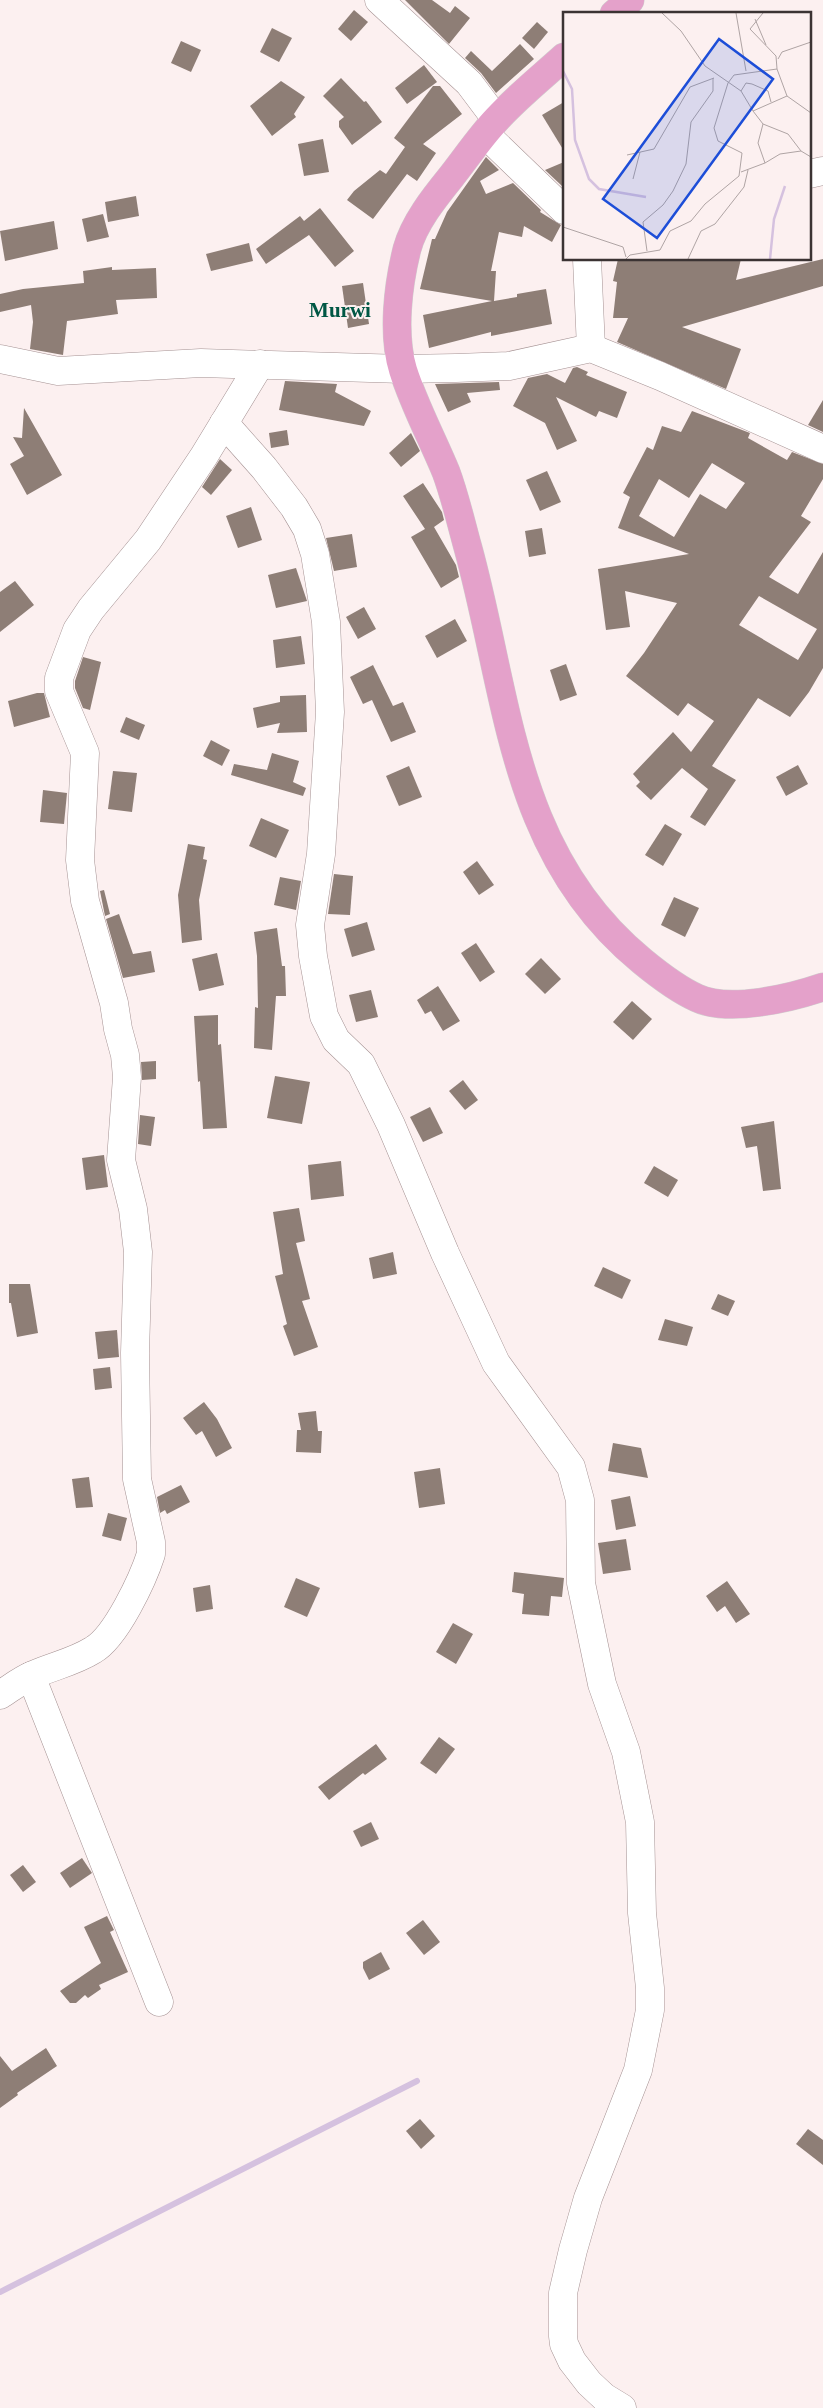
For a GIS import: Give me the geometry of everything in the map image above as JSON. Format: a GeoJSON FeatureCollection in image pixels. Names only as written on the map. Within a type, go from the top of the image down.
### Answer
{"type":"FeatureCollection","features":[{"type":"Feature","properties":{"kind":"main road"},"geometry":{"type":"LineString","coordinates":[[616,12],[630,0]]}},
{"type":"Feature","properties":{"kind":"main road"},"geometry":{"type":"LineString","coordinates":[[563,58],[491,127],[433,200],[407,248],[400,292],[398,335],[403,369],[447,476],[469,551],[517,763],[533,808],[551,846],[578,892],[594,914],[622,945],[671,983],[700,1000],[726,1004],[752,1002],[790,996],[823,987]]}},
{"type":"Feature","properties":{"kind":"street"},"geometry":{"type":"LineString","coordinates":[[380,0],[469,83],[491,127],[563,209]]}},
{"type":"Feature","properties":{"kind":"street"},"geometry":{"type":"LineString","coordinates":[[810,174],[823,171]]}},
{"type":"Feature","properties":{"kind":"street"},"geometry":{"type":"LineString","coordinates":[[587,260],[591,348]]}},
{"type":"Feature","properties":{"kind":"street"},"geometry":{"type":"LineString","coordinates":[[0,359],[58,371],[201,363],[403,369],[509,366],[591,348],[660,376],[823,449]]}},
{"type":"Feature","properties":{"kind":"street"},"geometry":{"type":"LineString","coordinates":[[0,1695],[32,1676],[77,1659],[94,1650],[107,1639],[118,1624],[151,1554],[151,1542],[136,1479],[135,1353],[138,1252],[133,1209],[121,1160],[127,1077],[126,1055],[118,1029],[114,1003],[85,902],[80,860],[85,753],[59,691],[59,678],[64,660],[81,623],[148,540],[260,364]]}},
{"type":"Feature","properties":{"kind":"street"},"geometry":{"type":"LineString","coordinates":[[224,423],[264,468],[294,507],[307,529],[315,554],[326,622],[330,712],[321,854],[310,925],[313,956],[324,1016],[336,1040],[361,1064],[391,1125],[445,1253],[496,1363],[572,1467],[580,1500],[581,1583],[602,1684],[626,1752],[640,1822],[642,1913],[650,1988],[650,2010],[638,2070],[588,2198],[574,2250],[563,2293],[563,2336],[564,2344],[572,2361],[588,2383],[604,2397],[622,2408]]}},
{"type":"Feature","properties":{"kind":"street"},"geometry":{"type":"LineString","coordinates":[[32,1676],[159,2002]]}},
{"type":"Feature","properties":{"kind":"building"},"geometry":{"type":"Polygon","coordinates":[[[405,0],[432,0],[450,13],[455,6],[470,18],[449,44],[405,0]]]}},
{"type":"Feature","properties":{"kind":"building"},"geometry":{"type":"Polygon","coordinates":[[[354,10],[368,22],[351,41],[338,29],[354,10]]]}},
{"type":"Feature","properties":{"kind":"building"},"geometry":{"type":"Polygon","coordinates":[[[537,22],[548,32],[534,49],[522,38],[537,22]]]}},
{"type":"Feature","properties":{"kind":"building"},"geometry":{"type":"Polygon","coordinates":[[[272,28],[292,38],[279,62],[260,52],[272,28]]]}},
{"type":"Feature","properties":{"kind":"building"},"geometry":{"type":"Polygon","coordinates":[[[181,41],[201,50],[191,72],[171,63],[181,41]]]}},
{"type":"Feature","properties":{"kind":"building"},"geometry":{"type":"Polygon","coordinates":[[[520,44],[534,59],[496,93],[481,73],[465,58],[471,51],[492,71],[520,44]]]}},
{"type":"Feature","properties":{"kind":"building"},"geometry":{"type":"Polygon","coordinates":[[[424,65],[437,82],[407,104],[395,88],[424,65]]]}},
{"type":"Feature","properties":{"kind":"building"},"geometry":{"type":"Polygon","coordinates":[[[341,78],[364,102],[366,101],[382,122],[352,145],[339,127],[339,121],[344,117],[323,96],[341,78]]]}},
{"type":"Feature","properties":{"kind":"building"},"geometry":{"type":"Polygon","coordinates":[[[281,81],[305,97],[294,114],[296,117],[272,136],[250,106],[281,81]]]}},
{"type":"Feature","properties":{"kind":"building"},"geometry":{"type":"Polygon","coordinates":[[[433,86],[440,86],[462,114],[423,144],[436,153],[417,181],[407,174],[373,219],[347,200],[354,191],[380,170],[386,174],[405,147],[394,138],[433,86]]]}},
{"type":"Feature","properties":{"kind":"building"},"geometry":{"type":"Polygon","coordinates":[[[563,103],[563,149],[542,115],[563,103]]]}},
{"type":"Feature","properties":{"kind":"building"},"geometry":{"type":"Polygon","coordinates":[[[323,139],[329,172],[304,176],[298,144],[323,139]]]}},
{"type":"Feature","properties":{"kind":"building"},"geometry":{"type":"Polygon","coordinates":[[[486,157],[499,170],[480,181],[486,194],[513,183],[541,210],[540,212],[561,225],[552,242],[524,226],[522,237],[499,232],[491,271],[496,271],[494,301],[517,297],[517,294],[546,289],[552,324],[491,336],[491,332],[429,348],[423,315],[492,301],[420,289],[432,239],[435,239],[447,212],[486,157]]]}},
{"type":"Feature","properties":{"kind":"building"},"geometry":{"type":"Polygon","coordinates":[[[563,162],[563,185],[562,186],[545,170],[563,162]]]}},
{"type":"Feature","properties":{"kind":"building"},"geometry":{"type":"Polygon","coordinates":[[[136,196],[139,216],[108,222],[105,202],[136,196]]]}},
{"type":"Feature","properties":{"kind":"building"},"geometry":{"type":"Polygon","coordinates":[[[320,208],[354,251],[335,267],[309,235],[266,264],[256,249],[300,216],[304,221],[320,208]]]}},
{"type":"Feature","properties":{"kind":"building"},"geometry":{"type":"Polygon","coordinates":[[[103,214],[109,237],[87,242],[82,219],[103,214]]]}},
{"type":"Feature","properties":{"kind":"building"},"geometry":{"type":"Polygon","coordinates":[[[54,221],[58,249],[5,261],[0,231],[54,221]]]}},
{"type":"Feature","properties":{"kind":"building"},"geometry":{"type":"Polygon","coordinates":[[[249,243],[253,261],[211,271],[206,254],[249,243]]]}},
{"type":"Feature","properties":{"kind":"building"},"geometry":{"type":"Polygon","coordinates":[[[823,259],[823,286],[682,327],[741,349],[726,389],[617,342],[628,318],[613,318],[617,282],[613,281],[618,260],[741,260],[736,280],[823,259]]]}},
{"type":"Feature","properties":{"kind":"building"},"geometry":{"type":"Polygon","coordinates":[[[112,267],[112,270],[156,268],[157,298],[116,300],[118,314],[67,321],[63,355],[30,349],[33,322],[31,305],[0,312],[0,294],[23,289],[84,283],[83,271],[112,267]]]}},
{"type":"Feature","properties":{"kind":"building"},"geometry":{"type":"Polygon","coordinates":[[[363,283],[369,324],[348,328],[342,286],[363,283]]]}},
{"type":"Feature","properties":{"kind":"building"},"geometry":{"type":"Polygon","coordinates":[[[577,367],[588,372],[586,375],[627,392],[617,418],[599,411],[596,417],[556,397],[577,441],[557,450],[545,423],[513,406],[528,378],[547,374],[565,383],[573,368],[577,367]]]}},
{"type":"Feature","properties":{"kind":"building"},"geometry":{"type":"Polygon","coordinates":[[[285,381],[337,384],[335,392],[371,411],[364,426],[279,410],[285,381]]]}},
{"type":"Feature","properties":{"kind":"building"},"geometry":{"type":"Polygon","coordinates":[[[499,382],[500,390],[467,393],[471,402],[448,412],[435,384],[499,382]]]}},
{"type":"Feature","properties":{"kind":"building"},"geometry":{"type":"Polygon","coordinates":[[[823,400],[823,432],[808,425],[823,400]]]}},
{"type":"Feature","properties":{"kind":"building"},"geometry":{"type":"Polygon","coordinates":[[[24,408],[62,475],[27,495],[10,464],[24,456],[13,437],[22,438],[24,408]]]}},
{"type":"Feature","properties":{"kind":"building"},"geometry":{"type":"Polygon","coordinates":[[[692,411],[750,433],[748,438],[787,460],[792,452],[823,464],[823,479],[801,516],[811,522],[769,577],[798,594],[823,552],[823,668],[809,692],[790,717],[758,698],[712,766],[736,780],[705,826],[690,817],[708,789],[682,768],[651,800],[636,786],[640,782],[633,774],[673,732],[691,752],[714,721],[688,703],[678,716],[626,676],[644,653],[677,603],[625,591],[630,627],[606,630],[598,569],[689,554],[618,528],[630,497],[623,493],[647,447],[653,450],[662,426],[681,432],[692,411]],[[712,463],[689,498],[659,479],[639,516],[674,537],[700,494],[726,509],[745,483],[712,463]],[[759,596],[739,625],[798,660],[817,629],[759,596]]]}},
{"type":"Feature","properties":{"kind":"building"},"geometry":{"type":"Polygon","coordinates":[[[287,430],[289,445],[271,448],[269,433],[287,430]]]}},
{"type":"Feature","properties":{"kind":"building"},"geometry":{"type":"Polygon","coordinates":[[[411,433],[420,451],[401,467],[389,453],[411,433]]]}},
{"type":"Feature","properties":{"kind":"building"},"geometry":{"type":"Polygon","coordinates":[[[220,459],[232,470],[211,495],[202,487],[220,459]]]}},
{"type":"Feature","properties":{"kind":"building"},"geometry":{"type":"Polygon","coordinates":[[[547,471],[561,502],[540,511],[526,480],[547,471]]]}},
{"type":"Feature","properties":{"kind":"building"},"geometry":{"type":"Polygon","coordinates":[[[423,483],[442,512],[444,520],[434,527],[456,565],[459,577],[441,588],[411,537],[425,529],[403,496],[423,483]]]}},
{"type":"Feature","properties":{"kind":"building"},"geometry":{"type":"Polygon","coordinates":[[[251,507],[262,540],[238,548],[226,516],[251,507]]]}},
{"type":"Feature","properties":{"kind":"building"},"geometry":{"type":"Polygon","coordinates":[[[542,528],[546,554],[529,557],[525,531],[542,528]]]}},
{"type":"Feature","properties":{"kind":"building"},"geometry":{"type":"Polygon","coordinates":[[[352,534],[357,567],[334,571],[326,538],[352,534]]]}},
{"type":"Feature","properties":{"kind":"building"},"geometry":{"type":"Polygon","coordinates":[[[296,568],[307,601],[276,608],[268,575],[296,568]]]}},
{"type":"Feature","properties":{"kind":"building"},"geometry":{"type":"Polygon","coordinates":[[[15,581],[34,605],[0,632],[0,592],[15,581]]]}},
{"type":"Feature","properties":{"kind":"building"},"geometry":{"type":"Polygon","coordinates":[[[364,607],[376,629],[358,639],[346,617],[364,607]]]}},
{"type":"Feature","properties":{"kind":"building"},"geometry":{"type":"Polygon","coordinates":[[[455,619],[467,641],[437,658],[425,636],[455,619]]]}},
{"type":"Feature","properties":{"kind":"building"},"geometry":{"type":"Polygon","coordinates":[[[301,636],[305,664],[276,668],[273,640],[301,636]]]}},
{"type":"Feature","properties":{"kind":"building"},"geometry":{"type":"Polygon","coordinates":[[[83,657],[101,662],[90,710],[83,708],[75,688],[75,681],[83,657]]]}},
{"type":"Feature","properties":{"kind":"building"},"geometry":{"type":"Polygon","coordinates":[[[566,664],[577,695],[560,701],[550,670],[566,664]]]}},
{"type":"Feature","properties":{"kind":"building"},"geometry":{"type":"Polygon","coordinates":[[[373,665],[393,706],[403,702],[416,732],[391,742],[372,700],[363,704],[350,677],[373,665]]]}},
{"type":"Feature","properties":{"kind":"building"},"geometry":{"type":"Polygon","coordinates":[[[37,693],[44,693],[50,717],[14,727],[8,701],[37,693]]]}},
{"type":"Feature","properties":{"kind":"building"},"geometry":{"type":"Polygon","coordinates":[[[306,695],[307,732],[277,733],[280,723],[257,728],[253,708],[280,702],[280,696],[306,695]]]}},
{"type":"Feature","properties":{"kind":"building"},"geometry":{"type":"Polygon","coordinates":[[[126,717],[145,725],[139,740],[120,732],[126,717]]]}},
{"type":"Feature","properties":{"kind":"building"},"geometry":{"type":"Polygon","coordinates":[[[211,740],[230,750],[222,766],[203,756],[211,740]]]}},
{"type":"Feature","properties":{"kind":"building"},"geometry":{"type":"Polygon","coordinates":[[[272,753],[299,761],[293,782],[306,788],[303,796],[231,775],[234,764],[267,770],[272,753]]]}},
{"type":"Feature","properties":{"kind":"building"},"geometry":{"type":"Polygon","coordinates":[[[798,765],[808,784],[786,796],[776,777],[798,765]]]}},
{"type":"Feature","properties":{"kind":"building"},"geometry":{"type":"Polygon","coordinates":[[[409,766],[422,797],[399,806],[386,776],[409,766]]]}},
{"type":"Feature","properties":{"kind":"building"},"geometry":{"type":"Polygon","coordinates":[[[113,771],[137,773],[132,812],[108,809],[113,771]]]}},
{"type":"Feature","properties":{"kind":"building"},"geometry":{"type":"Polygon","coordinates":[[[43,790],[67,793],[64,824],[40,822],[43,790]]]}},
{"type":"Feature","properties":{"kind":"building"},"geometry":{"type":"Polygon","coordinates":[[[261,818],[289,830],[276,858],[249,846],[261,818]]]}},
{"type":"Feature","properties":{"kind":"building"},"geometry":{"type":"Polygon","coordinates":[[[665,824],[682,834],[663,866],[645,855],[665,824]]]}},
{"type":"Feature","properties":{"kind":"building"},"geometry":{"type":"Polygon","coordinates":[[[188,844],[205,847],[203,859],[207,860],[199,900],[202,940],[182,943],[178,895],[188,844]]]}},
{"type":"Feature","properties":{"kind":"building"},"geometry":{"type":"Polygon","coordinates":[[[477,861],[494,885],[479,895],[463,872],[477,861]]]}},
{"type":"Feature","properties":{"kind":"building"},"geometry":{"type":"Polygon","coordinates":[[[334,874],[353,876],[350,915],[328,914],[334,874]]]}},
{"type":"Feature","properties":{"kind":"building"},"geometry":{"type":"Polygon","coordinates":[[[280,877],[301,881],[296,910],[274,905],[280,877]]]}},
{"type":"Feature","properties":{"kind":"building"},"geometry":{"type":"Polygon","coordinates":[[[104,890],[110,914],[105,916],[100,891],[104,890]]]}},
{"type":"Feature","properties":{"kind":"building"},"geometry":{"type":"Polygon","coordinates":[[[674,897],[699,908],[685,937],[661,925],[674,897]]]}},
{"type":"Feature","properties":{"kind":"building"},"geometry":{"type":"Polygon","coordinates":[[[119,914],[133,954],[151,951],[155,972],[123,978],[106,919],[119,914]]]}},
{"type":"Feature","properties":{"kind":"building"},"geometry":{"type":"Polygon","coordinates":[[[367,922],[375,950],[352,957],[344,929],[367,922]]]}},
{"type":"Feature","properties":{"kind":"building"},"geometry":{"type":"Polygon","coordinates":[[[277,928],[282,966],[285,966],[286,996],[276,996],[272,1050],[254,1048],[255,1007],[258,1008],[257,956],[254,932],[277,928]]]}},
{"type":"Feature","properties":{"kind":"building"},"geometry":{"type":"Polygon","coordinates":[[[476,943],[495,972],[480,982],[461,953],[476,943]]]}},
{"type":"Feature","properties":{"kind":"building"},"geometry":{"type":"Polygon","coordinates":[[[217,953],[224,985],[199,991],[192,959],[217,953]]]}},
{"type":"Feature","properties":{"kind":"building"},"geometry":{"type":"Polygon","coordinates":[[[541,958],[561,979],[545,994],[525,974],[541,958]]]}},
{"type":"Feature","properties":{"kind":"building"},"geometry":{"type":"Polygon","coordinates":[[[438,986],[460,1021],[443,1031],[431,1011],[425,1014],[417,1000],[438,986]]]}},
{"type":"Feature","properties":{"kind":"building"},"geometry":{"type":"Polygon","coordinates":[[[371,990],[378,1017],[356,1022],[349,995],[371,990]]]}},
{"type":"Feature","properties":{"kind":"building"},"geometry":{"type":"Polygon","coordinates":[[[632,1001],[652,1019],[633,1040],[613,1022],[632,1001]]]}},
{"type":"Feature","properties":{"kind":"building"},"geometry":{"type":"Polygon","coordinates":[[[218,1015],[218,1045],[221,1044],[227,1128],[203,1129],[194,1016],[218,1015]]]}},
{"type":"Feature","properties":{"kind":"building"},"geometry":{"type":"Polygon","coordinates":[[[156,1061],[156,1079],[142,1080],[141,1062],[156,1061]]]}},
{"type":"Feature","properties":{"kind":"building"},"geometry":{"type":"Polygon","coordinates":[[[275,1076],[310,1082],[302,1124],[267,1118],[275,1076]]]}},
{"type":"Feature","properties":{"kind":"building"},"geometry":{"type":"Polygon","coordinates":[[[463,1080],[478,1100],[465,1110],[449,1091],[463,1080]]]}},
{"type":"Feature","properties":{"kind":"building"},"geometry":{"type":"Polygon","coordinates":[[[430,1107],[443,1133],[423,1142],[410,1117],[430,1107]]]}},
{"type":"Feature","properties":{"kind":"building"},"geometry":{"type":"Polygon","coordinates":[[[140,1115],[155,1117],[151,1146],[138,1144],[140,1115]]]}},
{"type":"Feature","properties":{"kind":"building"},"geometry":{"type":"Polygon","coordinates":[[[774,1121],[781,1189],[763,1191],[757,1146],[746,1148],[741,1127],[774,1121]]]}},
{"type":"Feature","properties":{"kind":"building"},"geometry":{"type":"Polygon","coordinates":[[[104,1155],[108,1187],[86,1190],[82,1158],[104,1155]]]}},
{"type":"Feature","properties":{"kind":"building"},"geometry":{"type":"Polygon","coordinates":[[[341,1161],[344,1196],[311,1200],[308,1165],[341,1161]]]}},
{"type":"Feature","properties":{"kind":"building"},"geometry":{"type":"Polygon","coordinates":[[[654,1166],[678,1180],[668,1197],[644,1183],[654,1166]]]}},
{"type":"Feature","properties":{"kind":"building"},"geometry":{"type":"Polygon","coordinates":[[[299,1208],[305,1241],[296,1243],[310,1299],[302,1301],[318,1347],[294,1356],[283,1326],[287,1324],[275,1276],[283,1274],[273,1212],[299,1208]]]}},
{"type":"Feature","properties":{"kind":"building"},"geometry":{"type":"Polygon","coordinates":[[[393,1252],[397,1274],[373,1279],[369,1258],[393,1252]]]}},
{"type":"Feature","properties":{"kind":"building"},"geometry":{"type":"Polygon","coordinates":[[[603,1267],[631,1280],[622,1299],[594,1286],[603,1267]]]}},
{"type":"Feature","properties":{"kind":"building"},"geometry":{"type":"Polygon","coordinates":[[[9,1284],[30,1284],[38,1333],[17,1337],[11,1303],[9,1303],[9,1284]]]}},
{"type":"Feature","properties":{"kind":"building"},"geometry":{"type":"Polygon","coordinates":[[[718,1294],[735,1301],[728,1316],[711,1309],[718,1294]]]}},
{"type":"Feature","properties":{"kind":"building"},"geometry":{"type":"Polygon","coordinates":[[[665,1319],[693,1327],[687,1346],[658,1340],[665,1319]]]}},
{"type":"Feature","properties":{"kind":"building"},"geometry":{"type":"Polygon","coordinates":[[[117,1330],[119,1357],[98,1359],[95,1332],[117,1330]]]}},
{"type":"Feature","properties":{"kind":"building"},"geometry":{"type":"Polygon","coordinates":[[[110,1367],[112,1388],[95,1390],[93,1369],[110,1367]]]}},
{"type":"Feature","properties":{"kind":"building"},"geometry":{"type":"Polygon","coordinates":[[[204,1402],[217,1419],[232,1448],[216,1457],[202,1431],[196,1435],[183,1418],[204,1402]]]}},
{"type":"Feature","properties":{"kind":"building"},"geometry":{"type":"Polygon","coordinates":[[[316,1411],[318,1431],[322,1431],[321,1453],[296,1452],[297,1430],[301,1430],[298,1413],[316,1411]]]}},
{"type":"Feature","properties":{"kind":"building"},"geometry":{"type":"Polygon","coordinates":[[[613,1443],[641,1448],[648,1478],[608,1471],[613,1443]]]}},
{"type":"Feature","properties":{"kind":"building"},"geometry":{"type":"Polygon","coordinates":[[[440,1468],[445,1504],[419,1508],[414,1472],[440,1468]]]}},
{"type":"Feature","properties":{"kind":"building"},"geometry":{"type":"Polygon","coordinates":[[[89,1477],[93,1507],[76,1508],[72,1479],[89,1477]]]}},
{"type":"Feature","properties":{"kind":"building"},"geometry":{"type":"Polygon","coordinates":[[[181,1485],[190,1502],[167,1514],[165,1510],[160,1513],[157,1497],[181,1485]]]}},
{"type":"Feature","properties":{"kind":"building"},"geometry":{"type":"Polygon","coordinates":[[[630,1496],[636,1526],[616,1530],[611,1500],[630,1496]]]}},
{"type":"Feature","properties":{"kind":"building"},"geometry":{"type":"Polygon","coordinates":[[[108,1513],[127,1518],[121,1541],[102,1536],[108,1513]]]}},
{"type":"Feature","properties":{"kind":"building"},"geometry":{"type":"Polygon","coordinates":[[[626,1539],[631,1570],[603,1574],[598,1543],[626,1539]]]}},
{"type":"Feature","properties":{"kind":"building"},"geometry":{"type":"Polygon","coordinates":[[[514,1572],[564,1578],[562,1597],[551,1596],[549,1616],[522,1614],[524,1594],[512,1592],[514,1572]]]}},
{"type":"Feature","properties":{"kind":"building"},"geometry":{"type":"Polygon","coordinates":[[[296,1578],[320,1588],[307,1617],[284,1607],[296,1578]]]}},
{"type":"Feature","properties":{"kind":"building"},"geometry":{"type":"Polygon","coordinates":[[[727,1581],[750,1614],[736,1623],[725,1606],[717,1612],[706,1596],[727,1581]]]}},
{"type":"Feature","properties":{"kind":"building"},"geometry":{"type":"Polygon","coordinates":[[[210,1585],[213,1609],[196,1612],[193,1588],[210,1585]]]}},
{"type":"Feature","properties":{"kind":"building"},"geometry":{"type":"Polygon","coordinates":[[[453,1623],[473,1634],[456,1664],[436,1652],[453,1623]]]}},
{"type":"Feature","properties":{"kind":"building"},"geometry":{"type":"Polygon","coordinates":[[[439,1737],[455,1749],[436,1774],[420,1763],[439,1737]]]}},
{"type":"Feature","properties":{"kind":"building"},"geometry":{"type":"Polygon","coordinates":[[[376,1744],[387,1759],[365,1775],[363,1773],[329,1800],[318,1787],[376,1744]]]}},
{"type":"Feature","properties":{"kind":"building"},"geometry":{"type":"Polygon","coordinates":[[[371,1822],[379,1839],[361,1847],[353,1831],[371,1822]]]}},
{"type":"Feature","properties":{"kind":"building"},"geometry":{"type":"Polygon","coordinates":[[[82,1858],[92,1873],[70,1888],[60,1873],[82,1858]]]}},
{"type":"Feature","properties":{"kind":"building"},"geometry":{"type":"Polygon","coordinates":[[[23,1865],[36,1882],[23,1892],[10,1875],[23,1865]]]}},
{"type":"Feature","properties":{"kind":"building"},"geometry":{"type":"Polygon","coordinates":[[[107,1916],[114,1930],[110,1932],[128,1972],[99,1985],[101,1989],[88,1998],[85,1995],[76,2003],[70,2003],[60,1991],[101,1963],[84,1927],[107,1916]]]}},
{"type":"Feature","properties":{"kind":"building"},"geometry":{"type":"Polygon","coordinates":[[[423,1920],[440,1942],[424,1955],[406,1933],[423,1920]]]}},
{"type":"Feature","properties":{"kind":"building"},"geometry":{"type":"Polygon","coordinates":[[[381,1952],[390,1969],[369,1980],[363,1968],[363,1962],[381,1952]]]}},
{"type":"Feature","properties":{"kind":"building"},"geometry":{"type":"Polygon","coordinates":[[[46,2048],[57,2066],[17,2093],[18,2095],[0,2108],[0,2056],[12,2071],[46,2048]]]}},
{"type":"Feature","properties":{"kind":"building"},"geometry":{"type":"Polygon","coordinates":[[[420,2119],[435,2136],[421,2149],[406,2131],[420,2119]]]}},
{"type":"Feature","properties":{"kind":"building"},"geometry":{"type":"Polygon","coordinates":[[[808,2129],[823,2140],[823,2165],[796,2144],[808,2129]]]}},
{"type":"Feature","properties":{"kind":"waterway"},"geometry":{"type":"LineString","coordinates":[[0,2292],[417,2081]]}},
{"type":"Feature","properties":{"kind":"district","name":"Murwi"},"geometry":{"type":"Point","coordinates":[340,310]}}]}
